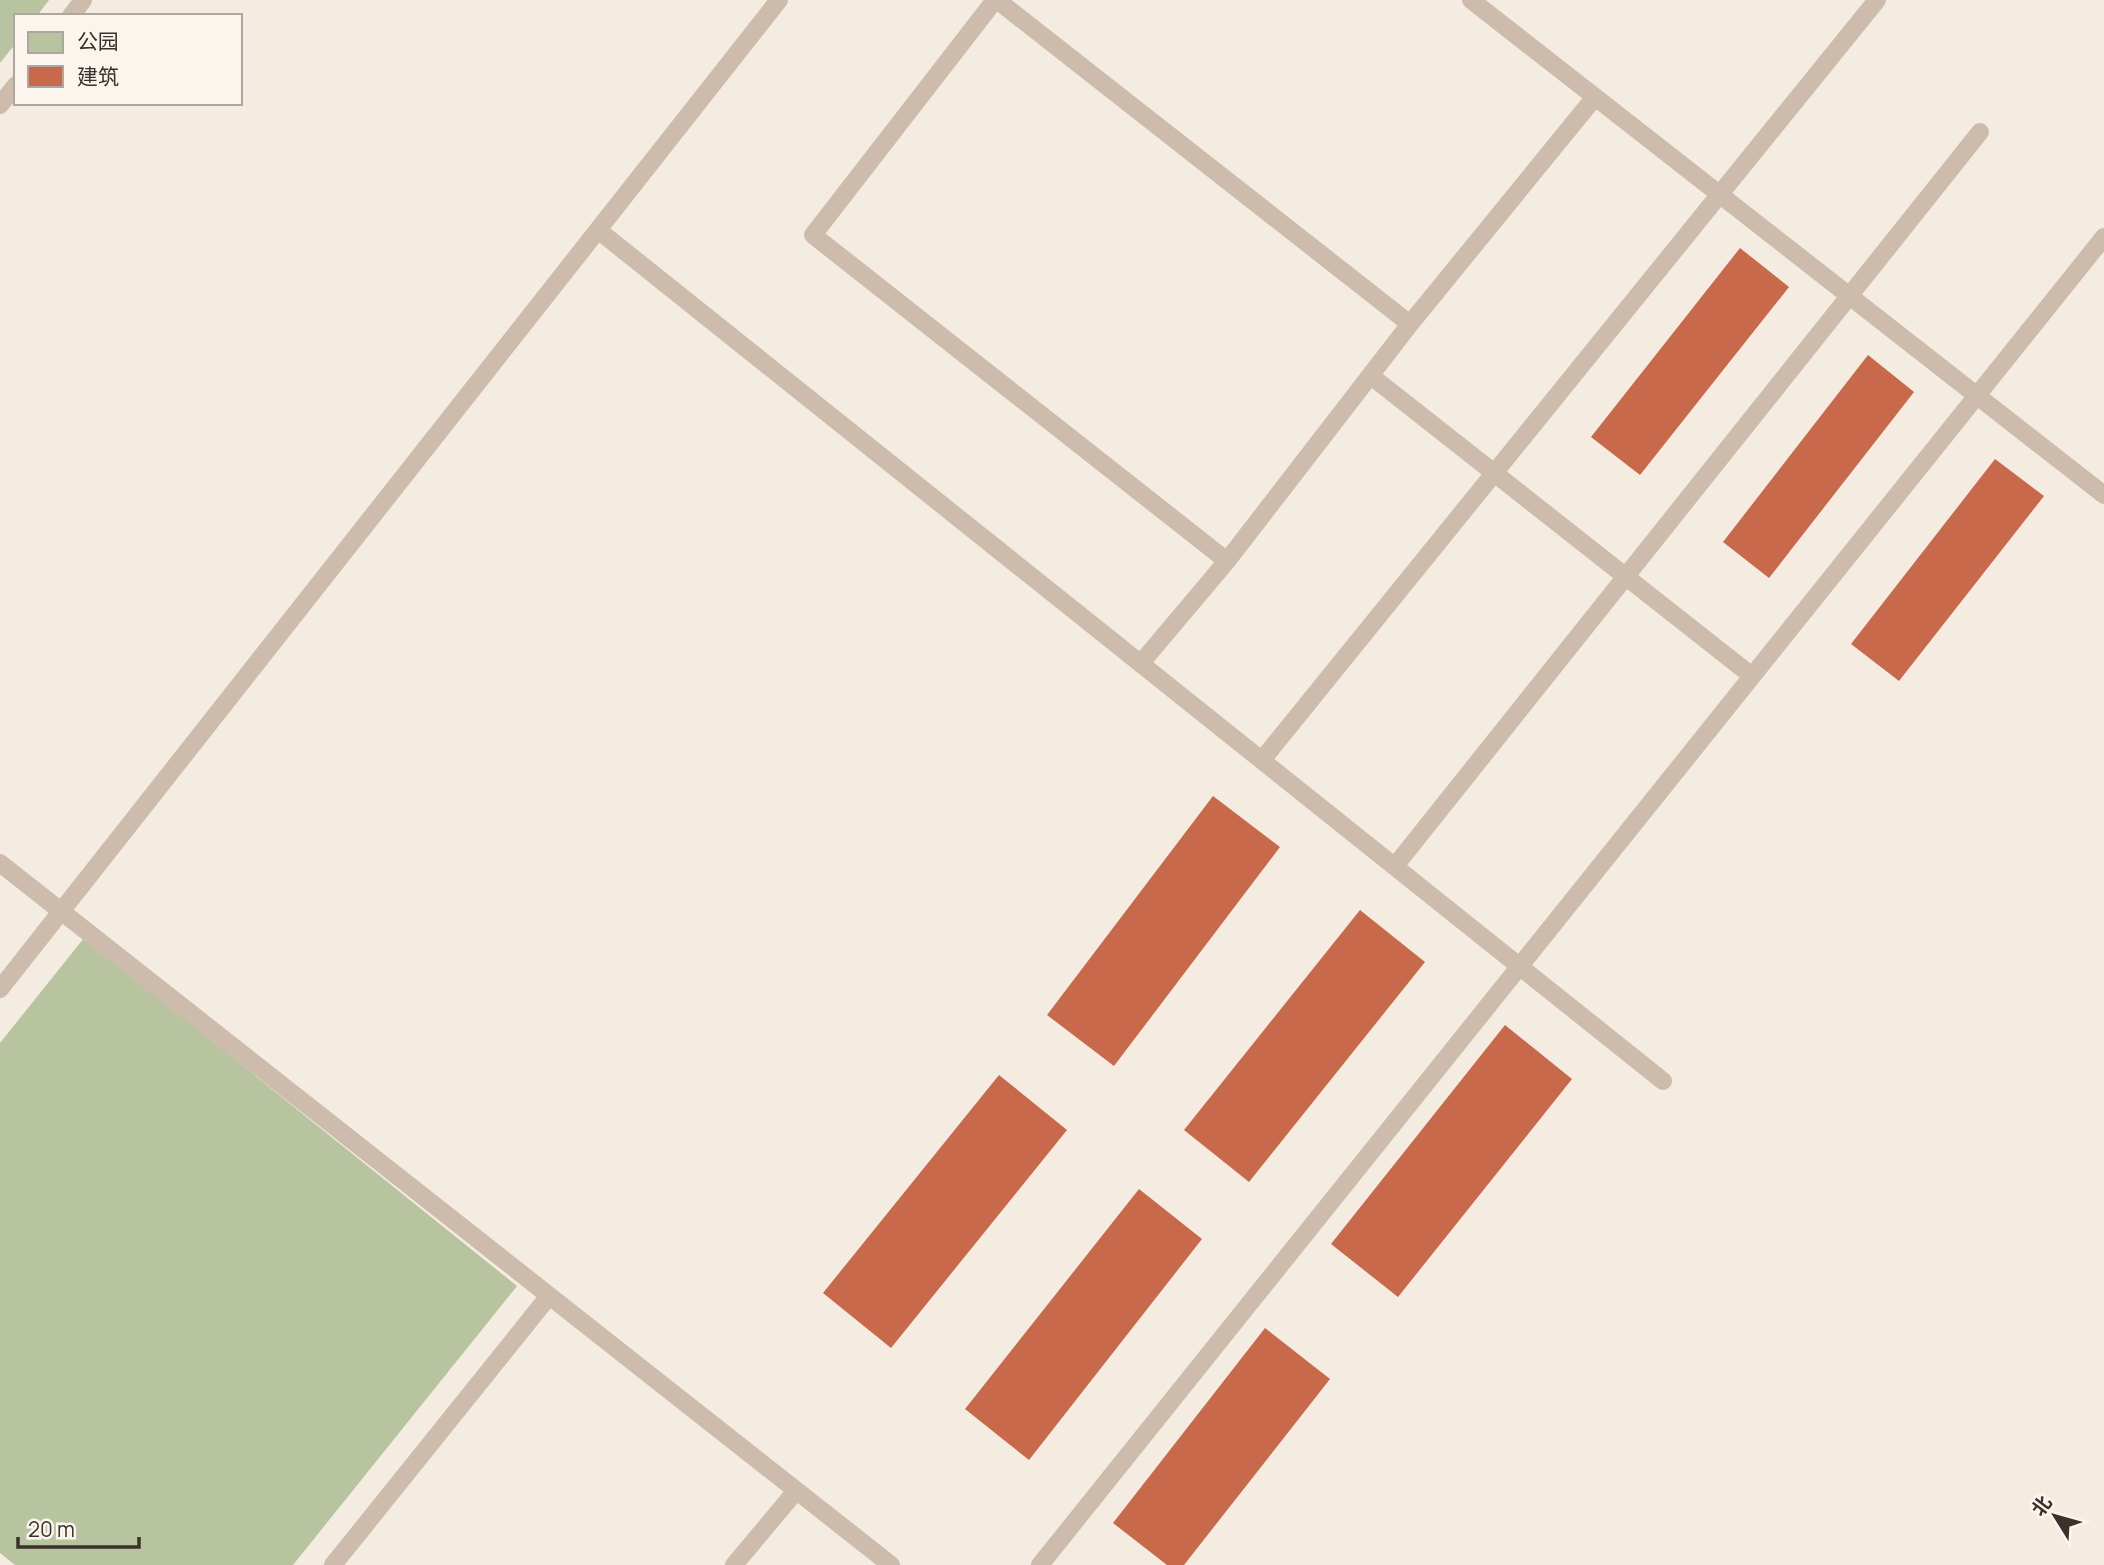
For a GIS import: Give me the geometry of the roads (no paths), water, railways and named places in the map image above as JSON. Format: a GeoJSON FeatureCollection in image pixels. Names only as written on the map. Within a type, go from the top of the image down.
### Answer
{"type":"FeatureCollection","features":[{"type":"Feature","properties":{"kind":"lane"},"geometry":{"type":"LineString","coordinates":[[0,989],[779,0]]}},
{"type":"Feature","properties":{"kind":"lane"},"geometry":{"type":"LineString","coordinates":[[1227,561],[813,235],[996,0],[1410,324]]}},
{"type":"Feature","properties":{"kind":"lane"},"geometry":{"type":"LineString","coordinates":[[1471,0],[2104,495]]}},
{"type":"Feature","properties":{"kind":"lane"},"geometry":{"type":"LineString","coordinates":[[1262,760],[1877,0]]}},
{"type":"Feature","properties":{"kind":"lane"},"geometry":{"type":"LineString","coordinates":[[0,105],[14,88]]}},
{"type":"Feature","properties":{"kind":"lane"},"geometry":{"type":"LineString","coordinates":[[1141,663],[1227,561],[1410,324],[1595,97]]}},
{"type":"Feature","properties":{"kind":"lane"},"geometry":{"type":"LineString","coordinates":[[1395,866],[1980,132]]}},
{"type":"Feature","properties":{"kind":"lane"},"geometry":{"type":"LineString","coordinates":[[598,230],[1663,1081]]}},
{"type":"Feature","properties":{"kind":"lane"},"geometry":{"type":"LineString","coordinates":[[1040,1565],[2104,237]]}},
{"type":"Feature","properties":{"kind":"lane"},"geometry":{"type":"LineString","coordinates":[[1371,376],[1752,676]]}},
{"type":"Feature","properties":{"kind":"lane"},"geometry":{"type":"LineString","coordinates":[[0,863],[891,1565]]}},
{"type":"Feature","properties":{"kind":"lane"},"geometry":{"type":"LineString","coordinates":[[333,1565],[549,1296]]}},
{"type":"Feature","properties":{"kind":"lane"},"geometry":{"type":"LineString","coordinates":[[734,1565],[796,1490]]}}]}
